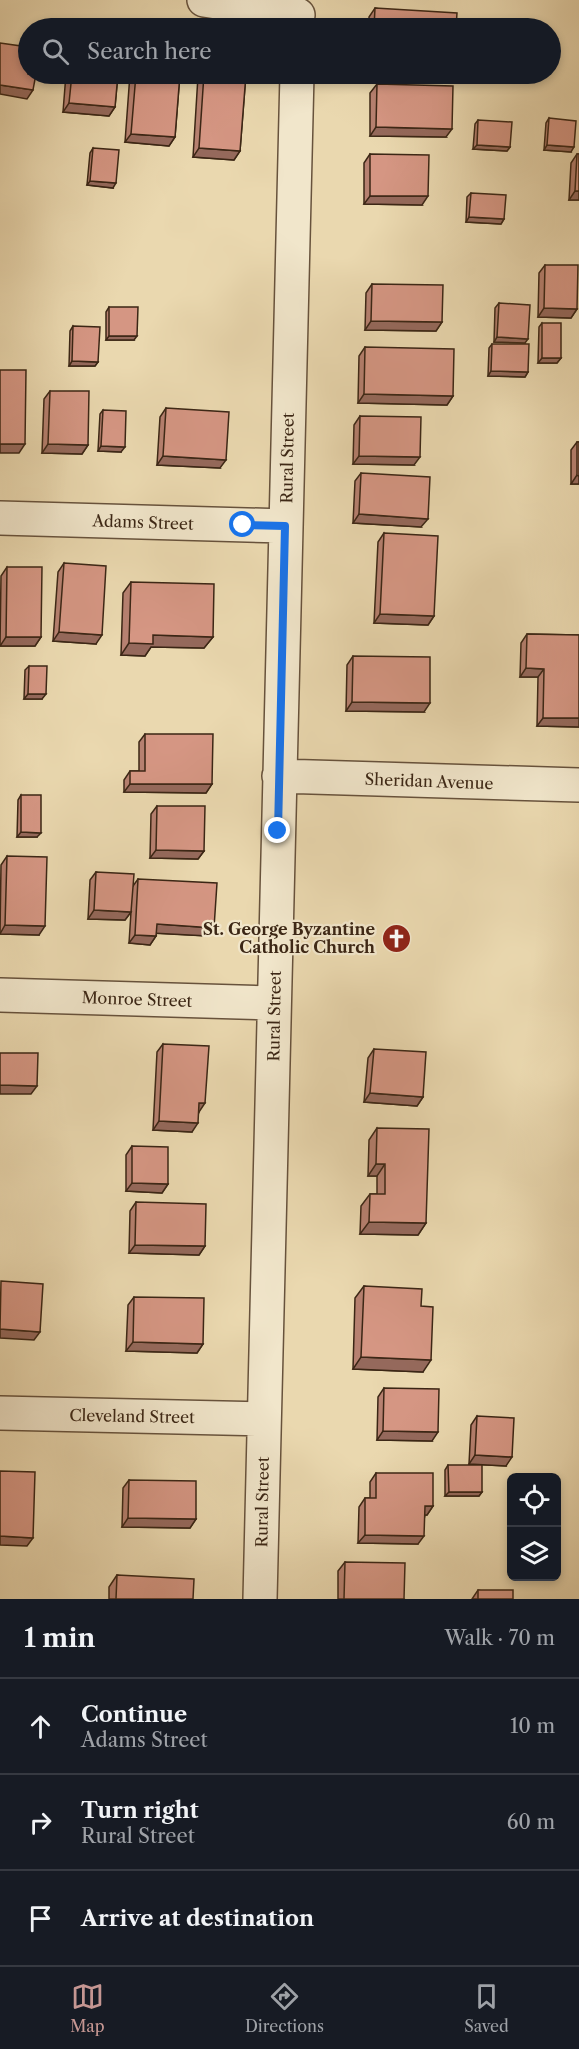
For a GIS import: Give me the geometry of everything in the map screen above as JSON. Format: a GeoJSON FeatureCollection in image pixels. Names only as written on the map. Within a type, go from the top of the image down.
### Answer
{"type":"FeatureCollection","features":[{"type":"Feature","properties":{"kind":"street"},"geometry":{"type":"LineString","coordinates":[[204,0],[298,14]]}},
{"type":"Feature","properties":{"kind":"street","name":"Rural Street"},"geometry":{"type":"LineString","coordinates":[[260,1599],[297,84]]}},
{"type":"Feature","properties":{"kind":"street","name":"Adams Street"},"geometry":{"type":"LineString","coordinates":[[0,518],[285,526]]}},
{"type":"Feature","properties":{"kind":"street","name":"Sheridan Avenue"},"geometry":{"type":"LineString","coordinates":[[279,776],[579,785]]}},
{"type":"Feature","properties":{"kind":"street","name":"Monroe Street"},"geometry":{"type":"LineString","coordinates":[[0,995],[274,1003]]}},
{"type":"Feature","properties":{"kind":"street","name":"Cleveland Street"},"geometry":{"type":"LineString","coordinates":[[0,1413],[264,1419]]}},
{"type":"Feature","properties":{"kind":"building"},"geometry":{"type":"Polygon","coordinates":[[[375,8],[457,13],[457,18],[374,18],[375,8]]]}},
{"type":"Feature","properties":{"kind":"building"},"geometry":{"type":"Polygon","coordinates":[[[0,43],[18,46],[18,84],[34,84],[33,90],[0,85],[0,43]]]}},
{"type":"Feature","properties":{"kind":"building"},"geometry":{"type":"Polygon","coordinates":[[[71,84],[117,84],[115,107],[69,103],[71,84]]]}},
{"type":"Feature","properties":{"kind":"building"},"geometry":{"type":"Polygon","coordinates":[[[135,84],[179,84],[175,137],[131,134],[135,84]]]}},
{"type":"Feature","properties":{"kind":"building"},"geometry":{"type":"Polygon","coordinates":[[[203,84],[245,84],[240,151],[199,148],[203,84]]]}},
{"type":"Feature","properties":{"kind":"building"},"geometry":{"type":"Polygon","coordinates":[[[377,84],[453,86],[452,129],[376,127],[377,84]]]}},
{"type":"Feature","properties":{"kind":"building"},"geometry":{"type":"Polygon","coordinates":[[[549,118],[576,121],[574,147],[547,145],[549,118]]]}},
{"type":"Feature","properties":{"kind":"building"},"geometry":{"type":"Polygon","coordinates":[[[478,120],[512,122],[510,147],[477,145],[478,120]]]}},
{"type":"Feature","properties":{"kind":"building"},"geometry":{"type":"Polygon","coordinates":[[[93,148],[119,150],[116,183],[90,181],[93,148]]]}},
{"type":"Feature","properties":{"kind":"building"},"geometry":{"type":"Polygon","coordinates":[[[370,154],[429,155],[428,196],[370,196],[370,154]]]}},
{"type":"Feature","properties":{"kind":"building"},"geometry":{"type":"Polygon","coordinates":[[[577,154],[579,154],[579,191],[575,191],[577,154]]]}},
{"type":"Feature","properties":{"kind":"building"},"geometry":{"type":"Polygon","coordinates":[[[471,193],[506,195],[504,219],[469,217],[471,193]]]}},
{"type":"Feature","properties":{"kind":"building"},"geometry":{"type":"Polygon","coordinates":[[[545,265],[578,265],[577,309],[544,308],[545,265]]]}},
{"type":"Feature","properties":{"kind":"building"},"geometry":{"type":"Polygon","coordinates":[[[372,284],[443,285],[442,322],[371,321],[372,284]]]}},
{"type":"Feature","properties":{"kind":"building"},"geometry":{"type":"Polygon","coordinates":[[[499,303],[530,305],[528,339],[497,337],[499,303]]]}},
{"type":"Feature","properties":{"kind":"building"},"geometry":{"type":"Polygon","coordinates":[[[109,307],[138,307],[137,336],[109,336],[109,307]]]}},
{"type":"Feature","properties":{"kind":"building"},"geometry":{"type":"Polygon","coordinates":[[[542,323],[561,323],[561,358],[542,358],[542,323]]]}},
{"type":"Feature","properties":{"kind":"building"},"geometry":{"type":"Polygon","coordinates":[[[73,326],[100,327],[98,362],[72,361],[73,326]]]}},
{"type":"Feature","properties":{"kind":"building"},"geometry":{"type":"Polygon","coordinates":[[[492,344],[529,344],[528,372],[491,371],[492,344]]]}},
{"type":"Feature","properties":{"kind":"building"},"geometry":{"type":"Polygon","coordinates":[[[365,347],[454,349],[453,396],[364,394],[365,347]]]}},
{"type":"Feature","properties":{"kind":"building"},"geometry":{"type":"Polygon","coordinates":[[[0,370],[26,370],[25,444],[0,444],[0,370]]]}},
{"type":"Feature","properties":{"kind":"building"},"geometry":{"type":"Polygon","coordinates":[[[50,391],[89,391],[88,445],[48,444],[50,391]]]}},
{"type":"Feature","properties":{"kind":"building"},"geometry":{"type":"Polygon","coordinates":[[[166,408],[229,412],[226,460],[163,456],[166,408]]]}},
{"type":"Feature","properties":{"kind":"building"},"geometry":{"type":"Polygon","coordinates":[[[103,410],[126,411],[125,447],[101,446],[103,410]]]}},
{"type":"Feature","properties":{"kind":"building"},"geometry":{"type":"Polygon","coordinates":[[[360,416],[421,417],[420,457],[359,456],[360,416]]]}},
{"type":"Feature","properties":{"kind":"building"},"geometry":{"type":"Polygon","coordinates":[[[577,442],[579,442],[579,476],[577,475],[577,442]]]}},
{"type":"Feature","properties":{"kind":"building"},"geometry":{"type":"Polygon","coordinates":[[[361,473],[430,477],[428,519],[359,514],[361,473]]]}},
{"type":"Feature","properties":{"kind":"building"},"geometry":{"type":"Polygon","coordinates":[[[384,533],[438,536],[434,616],[380,614],[384,533]]]}},
{"type":"Feature","properties":{"kind":"building"},"geometry":{"type":"Polygon","coordinates":[[[64,563],[106,566],[102,635],[59,632],[64,563]]]}},
{"type":"Feature","properties":{"kind":"building"},"geometry":{"type":"Polygon","coordinates":[[[7,567],[42,567],[41,637],[6,637],[7,567]]]}},
{"type":"Feature","properties":{"kind":"building"},"geometry":{"type":"Polygon","coordinates":[[[131,582],[214,584],[213,637],[153,635],[153,644],[129,643],[131,582]]]}},
{"type":"Feature","properties":{"kind":"building"},"geometry":{"type":"Polygon","coordinates":[[[527,634],[579,635],[579,718],[543,718],[544,669],[526,668],[527,634]]]}},
{"type":"Feature","properties":{"kind":"building"},"geometry":{"type":"Polygon","coordinates":[[[353,656],[430,657],[430,703],[352,702],[353,656]]]}},
{"type":"Feature","properties":{"kind":"building"},"geometry":{"type":"Polygon","coordinates":[[[29,666],[47,666],[46,694],[28,694],[29,666]]]}},
{"type":"Feature","properties":{"kind":"building"},"geometry":{"type":"Polygon","coordinates":[[[145,734],[213,734],[212,784],[130,784],[130,771],[145,771],[145,734]]]}},
{"type":"Feature","properties":{"kind":"building"},"geometry":{"type":"Polygon","coordinates":[[[21,795],[41,795],[41,833],[21,832],[21,795]]]}},
{"type":"Feature","properties":{"kind":"building"},"geometry":{"type":"Polygon","coordinates":[[[157,806],[205,806],[204,851],[156,850],[157,806]]]}},
{"type":"Feature","properties":{"kind":"building"},"geometry":{"type":"Polygon","coordinates":[[[7,856],[47,857],[45,926],[5,925],[7,856]]]}},
{"type":"Feature","properties":{"kind":"building"},"geometry":{"type":"Polygon","coordinates":[[[96,872],[134,874],[131,912],[94,910],[96,872]]]}},
{"type":"Feature","properties":{"kind":"building"},"geometry":{"type":"Polygon","coordinates":[[[138,879],[217,883],[214,928],[157,924],[156,936],[135,935],[138,879]]]}},
{"type":"Feature","properties":{"kind":"building"},"geometry":{"type":"Polygon","coordinates":[[[163,1044],[209,1046],[205,1103],[199,1103],[198,1123],[159,1121],[163,1044]]]}},
{"type":"Feature","properties":{"kind":"building"},"geometry":{"type":"Polygon","coordinates":[[[374,1049],[426,1052],[423,1097],[370,1093],[374,1049]]]}},
{"type":"Feature","properties":{"kind":"building"},"geometry":{"type":"Polygon","coordinates":[[[0,1053],[38,1053],[37,1086],[0,1085],[0,1053]]]}},
{"type":"Feature","properties":{"kind":"building"},"geometry":{"type":"Polygon","coordinates":[[[377,1128],[429,1129],[426,1223],[369,1222],[370,1194],[385,1194],[385,1164],[376,1164],[377,1128]]]}},
{"type":"Feature","properties":{"kind":"building"},"geometry":{"type":"Polygon","coordinates":[[[132,1146],[168,1147],[168,1184],[132,1183],[132,1146]]]}},
{"type":"Feature","properties":{"kind":"building"},"geometry":{"type":"Polygon","coordinates":[[[136,1202],[206,1204],[205,1246],[135,1245],[136,1202]]]}},
{"type":"Feature","properties":{"kind":"building"},"geometry":{"type":"Polygon","coordinates":[[[1,1281],[43,1284],[40,1332],[0,1329],[1,1281]]]}},
{"type":"Feature","properties":{"kind":"building"},"geometry":{"type":"Polygon","coordinates":[[[364,1286],[422,1289],[421,1306],[433,1307],[431,1360],[361,1357],[364,1286]]]}},
{"type":"Feature","properties":{"kind":"building"},"geometry":{"type":"Polygon","coordinates":[[[134,1297],[204,1298],[203,1344],[133,1342],[134,1297]]]}},
{"type":"Feature","properties":{"kind":"building"},"geometry":{"type":"Polygon","coordinates":[[[384,1388],[439,1389],[438,1432],[383,1431],[384,1388]]]}},
{"type":"Feature","properties":{"kind":"building"},"geometry":{"type":"Polygon","coordinates":[[[477,1416],[514,1418],[512,1457],[475,1455],[477,1416]]]}},
{"type":"Feature","properties":{"kind":"building"},"geometry":{"type":"Polygon","coordinates":[[[448,1465],[482,1465],[482,1492],[449,1492],[448,1465]]]}},
{"type":"Feature","properties":{"kind":"building"},"geometry":{"type":"Polygon","coordinates":[[[0,1471],[35,1472],[33,1538],[0,1536],[0,1471]]]}},
{"type":"Feature","properties":{"kind":"building"},"geometry":{"type":"Polygon","coordinates":[[[376,1473],[433,1473],[433,1506],[425,1506],[424,1536],[365,1535],[365,1498],[376,1498],[376,1473]]]}},
{"type":"Feature","properties":{"kind":"building"},"geometry":{"type":"Polygon","coordinates":[[[129,1480],[196,1481],[196,1519],[128,1518],[129,1480]]]}},
{"type":"Feature","properties":{"kind":"building"},"geometry":{"type":"Polygon","coordinates":[[[345,1562],[405,1563],[404,1599],[344,1599],[345,1562]]]}},
{"type":"Feature","properties":{"kind":"building"},"geometry":{"type":"Polygon","coordinates":[[[117,1575],[194,1579],[193,1599],[116,1599],[117,1575]]]}},
{"type":"Feature","properties":{"kind":"building"},"geometry":{"type":"Polygon","coordinates":[[[478,1590],[513,1590],[513,1599],[478,1599],[478,1590]]]}},
{"type":"Feature","properties":{"kind":"place","name":"St. George Byzantine Catholic Church"},"geometry":{"type":"Point","coordinates":[396,938]}},
{"type":"Feature","properties":{"kind":"route"},"geometry":{"type":"LineString","coordinates":[[243,525],[285,526],[278,831]]}}]}
